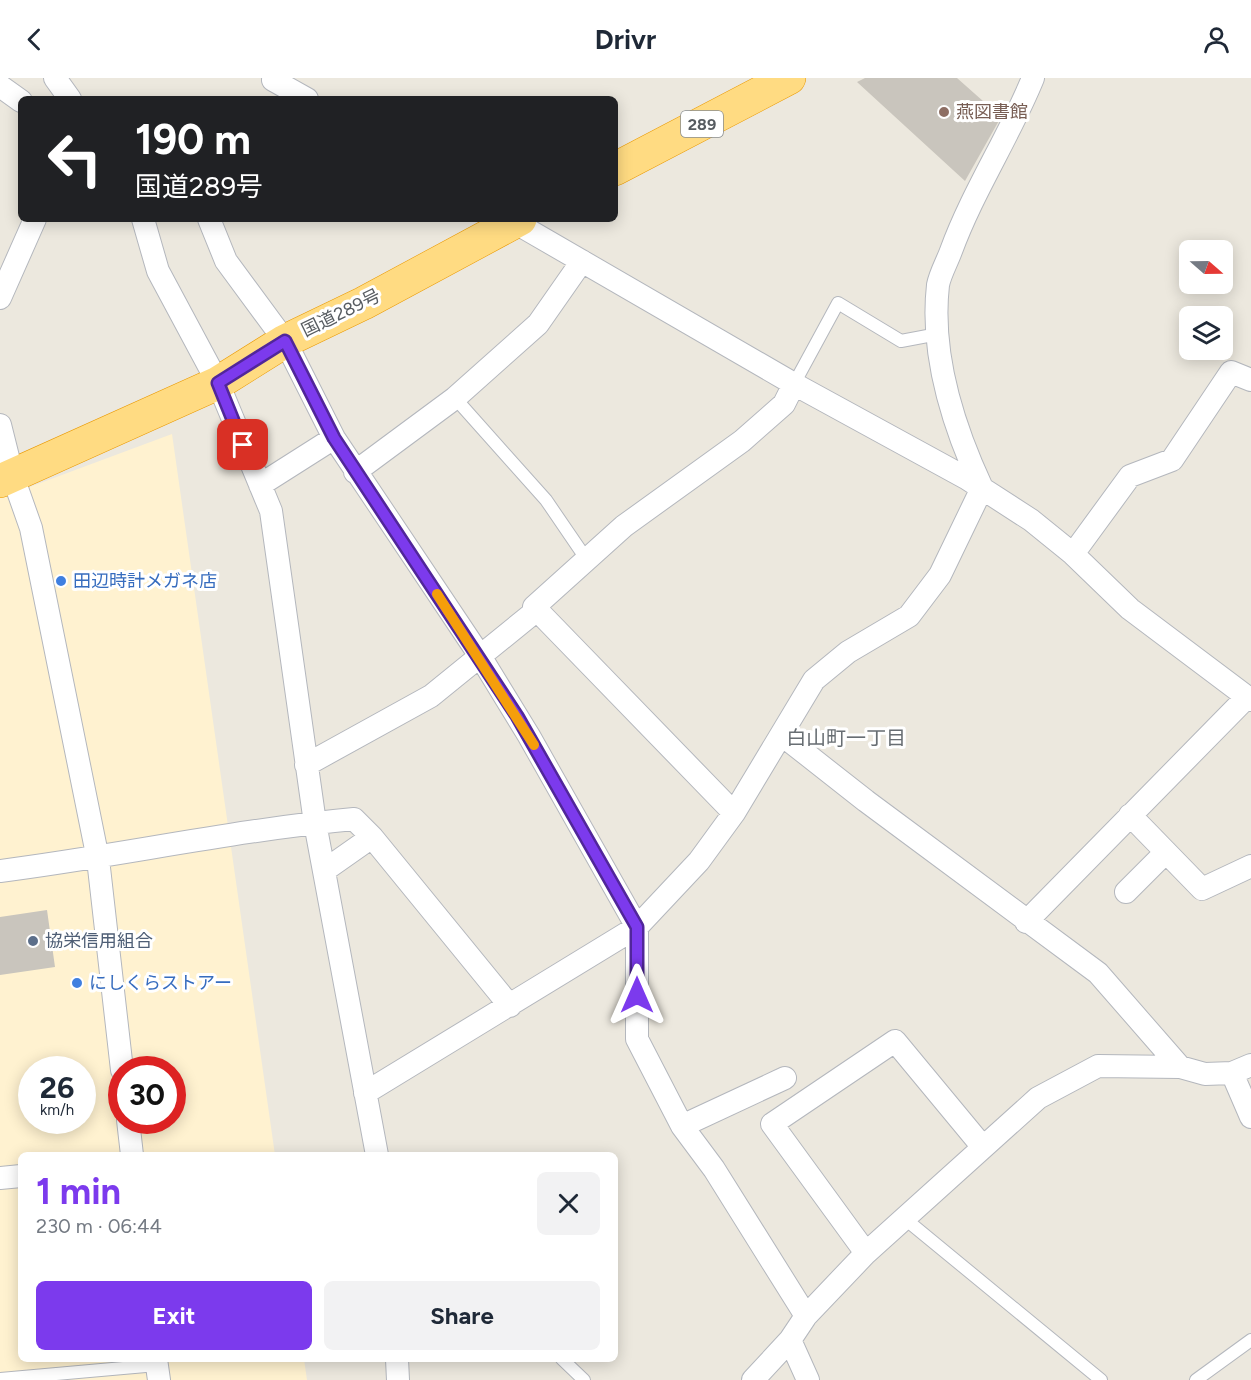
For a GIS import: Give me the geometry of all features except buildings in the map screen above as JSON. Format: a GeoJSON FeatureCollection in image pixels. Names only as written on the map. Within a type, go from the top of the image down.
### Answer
{"type":"FeatureCollection","features":[{"type":"Feature","properties":{"kind":"highway","name":"289"},"geometry":{"type":"LineString","coordinates":[[618,167],[789,78]]}},
{"type":"Feature","properties":{"kind":"highway","name":"国道289号"},"geometry":{"type":"LineString","coordinates":[[3,480],[218,383],[285,341],[364,303],[510,222]]}},
{"type":"Feature","properties":{"kind":"street"},"geometry":{"type":"LineString","coordinates":[[55,78],[68,96]]}},
{"type":"Feature","properties":{"kind":"street"},"geometry":{"type":"LineString","coordinates":[[982,488],[970,462],[940,371],[938,284],[962,222],[1002,146],[1033,78]]}},
{"type":"Feature","properties":{"kind":"street"},"geometry":{"type":"LineString","coordinates":[[0,86],[18,99]]}},
{"type":"Feature","properties":{"kind":"street"},"geometry":{"type":"LineString","coordinates":[[271,86],[299,96]]}},
{"type":"Feature","properties":{"kind":"street"},"geometry":{"type":"LineString","coordinates":[[0,298],[34,222]]}},
{"type":"Feature","properties":{"kind":"street"},"geometry":{"type":"LineString","coordinates":[[144,222],[158,271],[218,383],[271,511],[315,823],[376,1152]]}},
{"type":"Feature","properties":{"kind":"street"},"geometry":{"type":"LineString","coordinates":[[210,222],[226,261],[285,341],[334,438],[355,472],[480,656],[529,736],[637,927],[638,1040],[682,1126],[714,1169],[806,1316]]}},
{"type":"Feature","properties":{"kind":"street"},"geometry":{"type":"LineString","coordinates":[[517,222],[794,384],[982,488],[1031,520],[1073,554],[1130,609],[1249,699],[1130,815],[1026,922]]}},
{"type":"Feature","properties":{"kind":"street"},"geometry":{"type":"LineString","coordinates":[[355,472],[455,398],[538,324],[582,261]]}},
{"type":"Feature","properties":{"kind":"street"},"geometry":{"type":"LineString","coordinates":[[1073,554],[1130,476],[1172,460],[1231,372],[1251,380]]}},
{"type":"Feature","properties":{"kind":"street"},"geometry":{"type":"LineString","coordinates":[[734,813],[534,607],[624,526],[742,441],[784,404],[794,384]]}},
{"type":"Feature","properties":{"kind":"street"},"geometry":{"type":"LineString","coordinates":[[0,425],[3,480],[31,528],[98,859],[120,1056]]}},
{"type":"Feature","properties":{"kind":"street"},"geometry":{"type":"LineString","coordinates":[[260,485],[334,438]]}},
{"type":"Feature","properties":{"kind":"street"},"geometry":{"type":"LineString","coordinates":[[365,1094],[637,927],[699,861],[734,813],[813,680],[848,652],[909,615],[940,575],[982,488]]}},
{"type":"Feature","properties":{"kind":"street"},"geometry":{"type":"LineString","coordinates":[[306,765],[431,696],[537,610]]}},
{"type":"Feature","properties":{"kind":"street"},"geometry":{"type":"LineString","coordinates":[[782,735],[1026,922],[1098,972],[1180,1067]]}},
{"type":"Feature","properties":{"kind":"street"},"geometry":{"type":"LineString","coordinates":[[1130,815],[1202,889],[1251,866]]}},
{"type":"Feature","properties":{"kind":"street"},"geometry":{"type":"LineString","coordinates":[[0,871],[98,859],[315,823],[354,819],[372,837],[510,1006]]}},
{"type":"Feature","properties":{"kind":"street"},"geometry":{"type":"LineString","coordinates":[[325,870],[372,837]]}},
{"type":"Feature","properties":{"kind":"street"},"geometry":{"type":"LineString","coordinates":[[1126,892],[1166,852]]}},
{"type":"Feature","properties":{"kind":"street"},"geometry":{"type":"LineString","coordinates":[[866,1253],[771,1124],[895,1041],[982,1146]]}},
{"type":"Feature","properties":{"kind":"street"},"geometry":{"type":"LineString","coordinates":[[753,1380],[790,1340],[806,1316],[866,1253],[982,1146],[1038,1098],[1098,1066],[1180,1067],[1205,1074],[1241,1069],[1251,1117]]}},
{"type":"Feature","properties":{"kind":"street"},"geometry":{"type":"LineString","coordinates":[[682,1126],[785,1078]]}},
{"type":"Feature","properties":{"kind":"street"},"geometry":{"type":"LineString","coordinates":[[130,1134],[132,1152]]}},
{"type":"Feature","properties":{"kind":"street"},"geometry":{"type":"LineString","coordinates":[[0,1178],[18,1176]]}},
{"type":"Feature","properties":{"kind":"street"},"geometry":{"type":"LineString","coordinates":[[790,1340],[808,1380]]}},
{"type":"Feature","properties":{"kind":"street"},"geometry":{"type":"LineString","coordinates":[[397,1362],[398,1380]]}},
{"type":"Feature","properties":{"kind":"lane"},"geometry":{"type":"LineString","coordinates":[[794,384],[838,303],[901,341],[938,334]]}},
{"type":"Feature","properties":{"kind":"lane"},"geometry":{"type":"LineString","coordinates":[[455,398],[546,500],[587,560]]}},
{"type":"Feature","properties":{"kind":"lane"},"geometry":{"type":"LineString","coordinates":[[904,1218],[1101,1380]]}},
{"type":"Feature","properties":{"kind":"lane"},"geometry":{"type":"LineString","coordinates":[[1201,1378],[1251,1340]]}},
{"type":"Feature","properties":{"kind":"lane"},"geometry":{"type":"LineString","coordinates":[[565,1362],[584,1380]]}},
{"type":"Feature","properties":{"kind":"lane"},"geometry":{"type":"LineString","coordinates":[[0,1379],[157,1368]]}},
{"type":"Feature","properties":{"kind":"shaded area"},"geometry":{"type":"Polygon","coordinates":[[[172,434],[275,1152],[18,1152],[18,1362],[304,1362],[307,1380],[0,1380],[0,498],[172,434]]]}},
{"type":"Feature","properties":{"kind":"slow traffic"},"geometry":{"type":"LineString","coordinates":[[437,594],[480,656],[534,745]]}},
{"type":"Feature","properties":{"kind":"place","name":"燕図書館"},"geometry":{"type":"Point","coordinates":[944,112]}},
{"type":"Feature","properties":{"kind":"place","name":"田辺時計メガネ店"},"geometry":{"type":"Point","coordinates":[61,581]}},
{"type":"Feature","properties":{"kind":"place","name":"協栄信用組合"},"geometry":{"type":"Point","coordinates":[33,941]}},
{"type":"Feature","properties":{"kind":"place","name":"にしくらストアー"},"geometry":{"type":"Point","coordinates":[77,983]}},
{"type":"Feature","properties":{"kind":"district","name":"白山町一丁目"},"geometry":{"type":"Point","coordinates":[846,738]}},
{"type":"Feature","properties":{"kind":"route"},"geometry":{"type":"LineString","coordinates":[[243,445],[218,383],[285,341],[334,438],[480,656],[529,736],[637,927],[637,995]]}}]}
